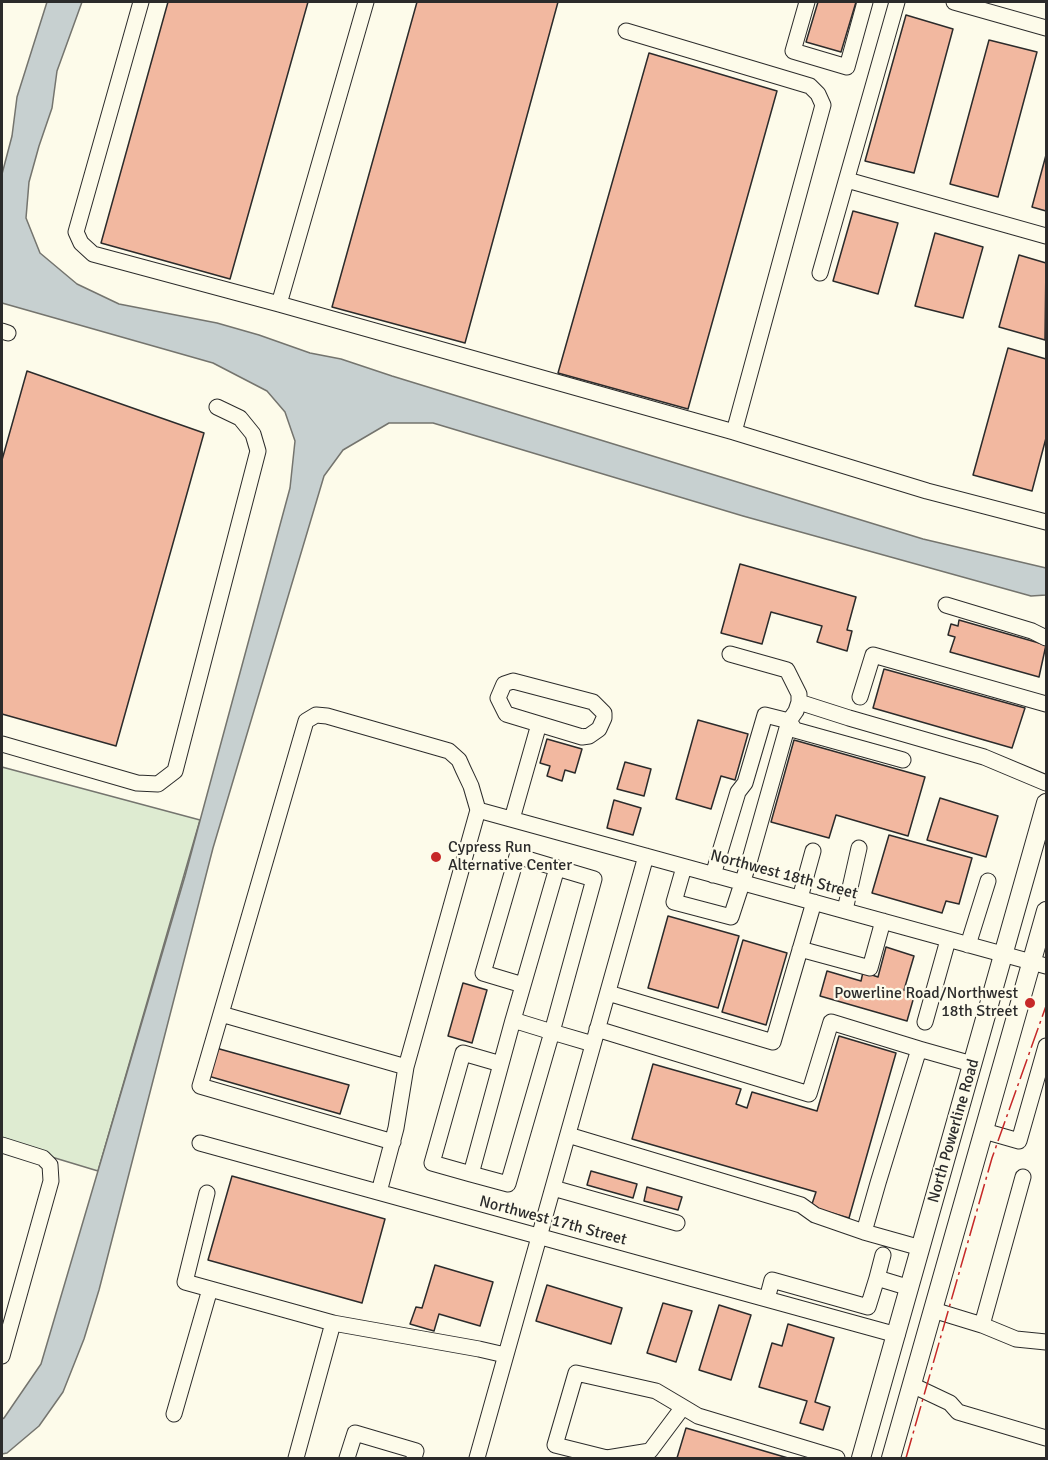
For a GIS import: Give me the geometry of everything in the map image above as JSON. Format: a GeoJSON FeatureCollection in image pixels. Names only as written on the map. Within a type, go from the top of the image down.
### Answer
{"type":"FeatureCollection","features":[{"type":"Feature","properties":{"kind":"main road","name":"North Powerline Road"},"geometry":{"type":"LineString","coordinates":[[861,1458],[1047,803]]}},
{"type":"Feature","properties":{"kind":"main road","name":"North Powerline Road"},"geometry":{"type":"LineString","coordinates":[[891,1458],[984,1131],[1039,965],[1047,911]]}},
{"type":"Feature","properties":{"kind":"main road"},"geometry":{"type":"LineString","coordinates":[[908,1293],[911,1324],[915,1335],[923,1345]]}},
{"type":"Feature","properties":{"kind":"main road"},"geometry":{"type":"LineString","coordinates":[[897,1335],[908,1351],[912,1385]]}},
{"type":"Feature","properties":{"kind":"street"},"geometry":{"type":"LineString","coordinates":[[141,2],[76,232],[81,243],[93,254],[279,304],[734,432],[927,490],[1047,522]]}},
{"type":"Feature","properties":{"kind":"street"},"geometry":{"type":"LineString","coordinates":[[279,304],[366,2]]}},
{"type":"Feature","properties":{"kind":"street"},"geometry":{"type":"LineString","coordinates":[[807,2],[793,51],[847,67],[865,2]]}},
{"type":"Feature","properties":{"kind":"street"},"geometry":{"type":"LineString","coordinates":[[820,273],[897,2]]}},
{"type":"Feature","properties":{"kind":"street"},"geometry":{"type":"LineString","coordinates":[[954,2],[1047,28]]}},
{"type":"Feature","properties":{"kind":"street"},"geometry":{"type":"LineString","coordinates":[[626,31],[810,86],[818,94],[823,105],[734,432]]}},
{"type":"Feature","properties":{"kind":"street"},"geometry":{"type":"LineString","coordinates":[[847,180],[1047,236]]}},
{"type":"Feature","properties":{"kind":"street"},"geometry":{"type":"LineString","coordinates":[[2,744],[137,783],[158,784],[176,771],[258,451],[253,434],[240,418],[217,407]]}},
{"type":"Feature","properties":{"kind":"street"},"geometry":{"type":"LineString","coordinates":[[946,605],[1032,631],[1047,638]]}},
{"type":"Feature","properties":{"kind":"street"},"geometry":{"type":"LineString","coordinates":[[684,867],[674,902],[731,917],[789,721],[799,702],[799,694],[787,670],[730,654]]}},
{"type":"Feature","properties":{"kind":"street"},"geometry":{"type":"LineString","coordinates":[[860,697],[873,655],[1047,704]]}},
{"type":"Feature","properties":{"kind":"street"},"geometry":{"type":"LineString","coordinates":[[513,681],[593,702],[604,713],[599,729],[589,736],[582,737],[539,724],[506,714],[498,698],[504,684],[513,681]]}},
{"type":"Feature","properties":{"kind":"street"},"geometry":{"type":"LineString","coordinates":[[799,702],[984,757],[1047,783]]}},
{"type":"Feature","properties":{"kind":"street"},"geometry":{"type":"LineString","coordinates":[[379,1192],[393,1142],[406,1067],[478,810],[471,786],[459,760],[449,751],[327,716],[316,715],[310,717],[304,726],[200,1086],[393,1142]]}},
{"type":"Feature","properties":{"kind":"street"},"geometry":{"type":"LineString","coordinates":[[713,874],[738,792],[745,783],[765,715],[789,721],[795,730],[903,760]]}},
{"type":"Feature","properties":{"kind":"street"},"geometry":{"type":"LineString","coordinates":[[512,819],[539,724]]}},
{"type":"Feature","properties":{"kind":"street","name":"Northwest 18th Street"},"geometry":{"type":"LineString","coordinates":[[478,810],[1039,965]]}},
{"type":"Feature","properties":{"kind":"street"},"geometry":{"type":"LineString","coordinates":[[845,910],[859,848]]}},
{"type":"Feature","properties":{"kind":"street"},"geometry":{"type":"LineString","coordinates":[[608,993],[773,1042],[800,949],[813,851]]}},
{"type":"Feature","properties":{"kind":"street"},"geometry":{"type":"LineString","coordinates":[[501,1064],[463,1053],[432,1163],[508,1184],[552,1032],[594,879],[517,856],[483,973],[523,985]]}},
{"type":"Feature","properties":{"kind":"street"},"geometry":{"type":"LineString","coordinates":[[477,1458],[646,856]]}},
{"type":"Feature","properties":{"kind":"street"},"geometry":{"type":"LineString","coordinates":[[471,1174],[557,868]]}},
{"type":"Feature","properties":{"kind":"street"},"geometry":{"type":"LineString","coordinates":[[968,945],[988,881]]}},
{"type":"Feature","properties":{"kind":"street"},"geometry":{"type":"LineString","coordinates":[[800,949],[870,968],[884,921]]}},
{"type":"Feature","properties":{"kind":"street"},"geometry":{"type":"LineString","coordinates":[[925,1022],[948,940]]}},
{"type":"Feature","properties":{"kind":"street"},"geometry":{"type":"LineString","coordinates":[[221,1014],[406,1067]]}},
{"type":"Feature","properties":{"kind":"street"},"geometry":{"type":"LineString","coordinates":[[513,1020],[552,1032],[595,1036],[809,1094],[831,1022],[972,1064]]}},
{"type":"Feature","properties":{"kind":"street"},"geometry":{"type":"LineString","coordinates":[[984,1131],[1019,1141],[1047,1046]]}},
{"type":"Feature","properties":{"kind":"street"},"geometry":{"type":"LineString","coordinates":[[864,1232],[919,1049]]}},
{"type":"Feature","properties":{"kind":"street"},"geometry":{"type":"LineString","coordinates":[[568,1135],[801,1205],[815,1215],[921,1248]]}},
{"type":"Feature","properties":{"kind":"street","name":"Northwest 17th Street"},"geometry":{"type":"LineString","coordinates":[[200,1143],[897,1335]]}},
{"type":"Feature","properties":{"kind":"street"},"geometry":{"type":"LineString","coordinates":[[2,1145],[43,1158],[50,1165],[51,1181],[2,1356]]}},
{"type":"Feature","properties":{"kind":"street"},"geometry":{"type":"LineString","coordinates":[[982,1325],[1023,1177]]}},
{"type":"Feature","properties":{"kind":"street"},"geometry":{"type":"LineString","coordinates":[[552,1188],[677,1223]]}},
{"type":"Feature","properties":{"kind":"street"},"geometry":{"type":"LineString","coordinates":[[207,1193],[185,1282],[333,1323],[506,1355]]}},
{"type":"Feature","properties":{"kind":"street"},"geometry":{"type":"LineString","coordinates":[[767,1299],[772,1280],[868,1307],[883,1255]]}},
{"type":"Feature","properties":{"kind":"street"},"geometry":{"type":"LineString","coordinates":[[877,1278],[908,1293]]}},
{"type":"Feature","properties":{"kind":"street"},"geometry":{"type":"LineString","coordinates":[[174,1414],[210,1289]]}},
{"type":"Feature","properties":{"kind":"street"},"geometry":{"type":"LineString","coordinates":[[933,1310],[982,1325],[1016,1339],[1047,1342]]}},
{"type":"Feature","properties":{"kind":"street"},"geometry":{"type":"LineString","coordinates":[[296,1458],[333,1323]]}},
{"type":"Feature","properties":{"kind":"street"},"geometry":{"type":"LineString","coordinates":[[683,1407],[650,1451],[607,1458],[555,1445],[576,1373],[656,1391],[683,1407],[698,1416],[801,1453],[837,1458]]}},
{"type":"Feature","properties":{"kind":"street"},"geometry":{"type":"LineString","coordinates":[[912,1385],[950,1403],[958,1412],[1047,1438]]}},
{"type":"Feature","properties":{"kind":"street"},"geometry":{"type":"LineString","coordinates":[[347,1458],[355,1433],[416,1451],[414,1458]]}},
{"type":"Feature","properties":{"kind":"green space"},"geometry":{"type":"Polygon","coordinates":[[[2,767],[200,820],[98,1171],[2,1142],[2,767]]]}},
{"type":"Feature","properties":{"kind":"shaded area"},"geometry":{"type":"Polygon","coordinates":[[[47,2],[82,2],[57,71],[52,108],[29,182],[26,218],[40,253],[77,284],[119,304],[217,323],[310,353],[341,359],[923,539],[1046,568],[1046,595],[1031,596],[743,516],[433,423],[389,423],[343,450],[324,476],[213,848],[99,1290],[84,1339],[63,1392],[39,1426],[7,1453],[2,1454],[2,1419],[41,1364],[185,876],[290,488],[295,441],[285,412],[267,391],[213,363],[2,303],[2,174],[12,136],[17,97],[47,2]]]}},
{"type":"Feature","properties":{"kind":"building"},"geometry":{"type":"Polygon","coordinates":[[[168,2],[308,2],[230,279],[101,243],[168,2]]]}},
{"type":"Feature","properties":{"kind":"building"},"geometry":{"type":"Polygon","coordinates":[[[417,2],[558,2],[465,343],[332,307],[417,2]]]}},
{"type":"Feature","properties":{"kind":"building"},"geometry":{"type":"Polygon","coordinates":[[[818,2],[856,2],[841,52],[806,42],[818,2]]]}},
{"type":"Feature","properties":{"kind":"building"},"geometry":{"type":"Polygon","coordinates":[[[906,15],[953,29],[914,173],[865,161],[906,15]]]}},
{"type":"Feature","properties":{"kind":"building"},"geometry":{"type":"Polygon","coordinates":[[[989,40],[1037,52],[998,197],[950,184],[989,40]]]}},
{"type":"Feature","properties":{"kind":"building"},"geometry":{"type":"Polygon","coordinates":[[[649,53],[777,91],[688,409],[558,373],[649,53]]]}},
{"type":"Feature","properties":{"kind":"building"},"geometry":{"type":"Polygon","coordinates":[[[1046,155],[1046,211],[1032,207],[1046,155]]]}},
{"type":"Feature","properties":{"kind":"building"},"geometry":{"type":"Polygon","coordinates":[[[853,211],[898,223],[878,294],[833,281],[853,211]]]}},
{"type":"Feature","properties":{"kind":"building"},"geometry":{"type":"Polygon","coordinates":[[[935,233],[983,247],[963,318],[915,306],[935,233]]]}},
{"type":"Feature","properties":{"kind":"building"},"geometry":{"type":"Polygon","coordinates":[[[1019,255],[1046,263],[1045,340],[999,327],[1019,255]]]}},
{"type":"Feature","properties":{"kind":"building"},"geometry":{"type":"Polygon","coordinates":[[[1008,348],[1046,359],[1046,438],[1032,491],[973,475],[1008,348]]]}},
{"type":"Feature","properties":{"kind":"building"},"geometry":{"type":"Polygon","coordinates":[[[27,371],[204,433],[116,746],[2,714],[2,460],[27,371]]]}},
{"type":"Feature","properties":{"kind":"building"},"geometry":{"type":"Polygon","coordinates":[[[740,564],[856,597],[847,630],[852,631],[847,651],[817,642],[822,626],[771,612],[762,644],[721,633],[740,564]]]}},
{"type":"Feature","properties":{"kind":"building"},"geometry":{"type":"Polygon","coordinates":[[[959,620],[1046,645],[1039,677],[950,652],[955,637],[948,635],[951,624],[958,626],[959,620]]]}},
{"type":"Feature","properties":{"kind":"building"},"geometry":{"type":"Polygon","coordinates":[[[884,669],[1025,708],[1012,748],[873,708],[884,669]]]}},
{"type":"Feature","properties":{"kind":"building"},"geometry":{"type":"Polygon","coordinates":[[[698,720],[748,734],[735,780],[721,776],[711,809],[676,799],[698,720]]]}},
{"type":"Feature","properties":{"kind":"building"},"geometry":{"type":"Polygon","coordinates":[[[547,739],[582,749],[575,773],[565,770],[562,781],[547,776],[550,766],[540,763],[547,739]]]}},
{"type":"Feature","properties":{"kind":"building"},"geometry":{"type":"Polygon","coordinates":[[[794,740],[925,777],[908,836],[836,815],[829,838],[771,822],[794,740]]]}},
{"type":"Feature","properties":{"kind":"building"},"geometry":{"type":"Polygon","coordinates":[[[625,762],[651,769],[644,796],[617,789],[625,762]]]}},
{"type":"Feature","properties":{"kind":"building"},"geometry":{"type":"Polygon","coordinates":[[[940,798],[998,816],[986,857],[927,840],[940,798]]]}},
{"type":"Feature","properties":{"kind":"building"},"geometry":{"type":"Polygon","coordinates":[[[614,800],[641,808],[633,835],[607,828],[614,800]]]}},
{"type":"Feature","properties":{"kind":"building"},"geometry":{"type":"Polygon","coordinates":[[[889,835],[972,858],[959,904],[946,901],[942,913],[872,893],[889,835]]]}},
{"type":"Feature","properties":{"kind":"building"},"geometry":{"type":"Polygon","coordinates":[[[668,916],[739,936],[718,1008],[648,988],[668,916]]]}},
{"type":"Feature","properties":{"kind":"building"},"geometry":{"type":"Polygon","coordinates":[[[743,940],[787,953],[766,1025],[722,1012],[743,940]]]}},
{"type":"Feature","properties":{"kind":"building"},"geometry":{"type":"Polygon","coordinates":[[[886,947],[914,956],[904,990],[915,993],[907,1021],[820,996],[827,971],[861,981],[863,972],[878,977],[886,947]]]}},
{"type":"Feature","properties":{"kind":"building"},"geometry":{"type":"Polygon","coordinates":[[[463,983],[487,990],[472,1043],[448,1036],[463,983]]]}},
{"type":"Feature","properties":{"kind":"building"},"geometry":{"type":"Polygon","coordinates":[[[839,1036],[896,1053],[849,1218],[811,1207],[816,1192],[632,1139],[653,1064],[741,1089],[736,1104],[747,1108],[752,1092],[817,1111],[839,1036]]]}},
{"type":"Feature","properties":{"kind":"building"},"geometry":{"type":"Polygon","coordinates":[[[216,1048],[349,1085],[340,1114],[208,1076],[216,1048]]]}},
{"type":"Feature","properties":{"kind":"building"},"geometry":{"type":"Polygon","coordinates":[[[591,1171],[637,1184],[633,1198],[587,1185],[591,1171]]]}},
{"type":"Feature","properties":{"kind":"building"},"geometry":{"type":"Polygon","coordinates":[[[232,1176],[385,1219],[362,1303],[208,1260],[232,1176]]]}},
{"type":"Feature","properties":{"kind":"building"},"geometry":{"type":"Polygon","coordinates":[[[647,1187],[682,1197],[678,1210],[644,1201],[647,1187]]]}},
{"type":"Feature","properties":{"kind":"building"},"geometry":{"type":"Polygon","coordinates":[[[435,1265],[493,1282],[480,1326],[439,1314],[434,1331],[410,1324],[416,1307],[422,1308],[435,1265]]]}},
{"type":"Feature","properties":{"kind":"building"},"geometry":{"type":"Polygon","coordinates":[[[547,1285],[622,1308],[611,1344],[536,1321],[547,1285]]]}},
{"type":"Feature","properties":{"kind":"building"},"geometry":{"type":"Polygon","coordinates":[[[663,1303],[692,1311],[676,1362],[647,1353],[663,1303]]]}},
{"type":"Feature","properties":{"kind":"building"},"geometry":{"type":"Polygon","coordinates":[[[719,1305],[751,1315],[731,1380],[699,1370],[719,1305]]]}},
{"type":"Feature","properties":{"kind":"building"},"geometry":{"type":"Polygon","coordinates":[[[788,1324],[834,1338],[815,1402],[830,1407],[823,1430],[800,1423],[807,1401],[759,1387],[772,1343],[782,1346],[788,1324]]]}},
{"type":"Feature","properties":{"kind":"building"},"geometry":{"type":"Polygon","coordinates":[[[686,1428],[788,1458],[677,1458],[686,1428]]]}},
{"type":"Feature","properties":{"kind":"power"},"geometry":{"type":"LineString","coordinates":[[906,1458],[992,1158],[1046,1006]]}},
{"type":"Feature","properties":{"kind":"place","name":"Cypress Run Alternative Center"},"geometry":{"type":"Point","coordinates":[436,857]}},
{"type":"Feature","properties":{"kind":"place","name":"Powerline Road/Northwest 18th Street"},"geometry":{"type":"Point","coordinates":[1030,1003]}}]}
